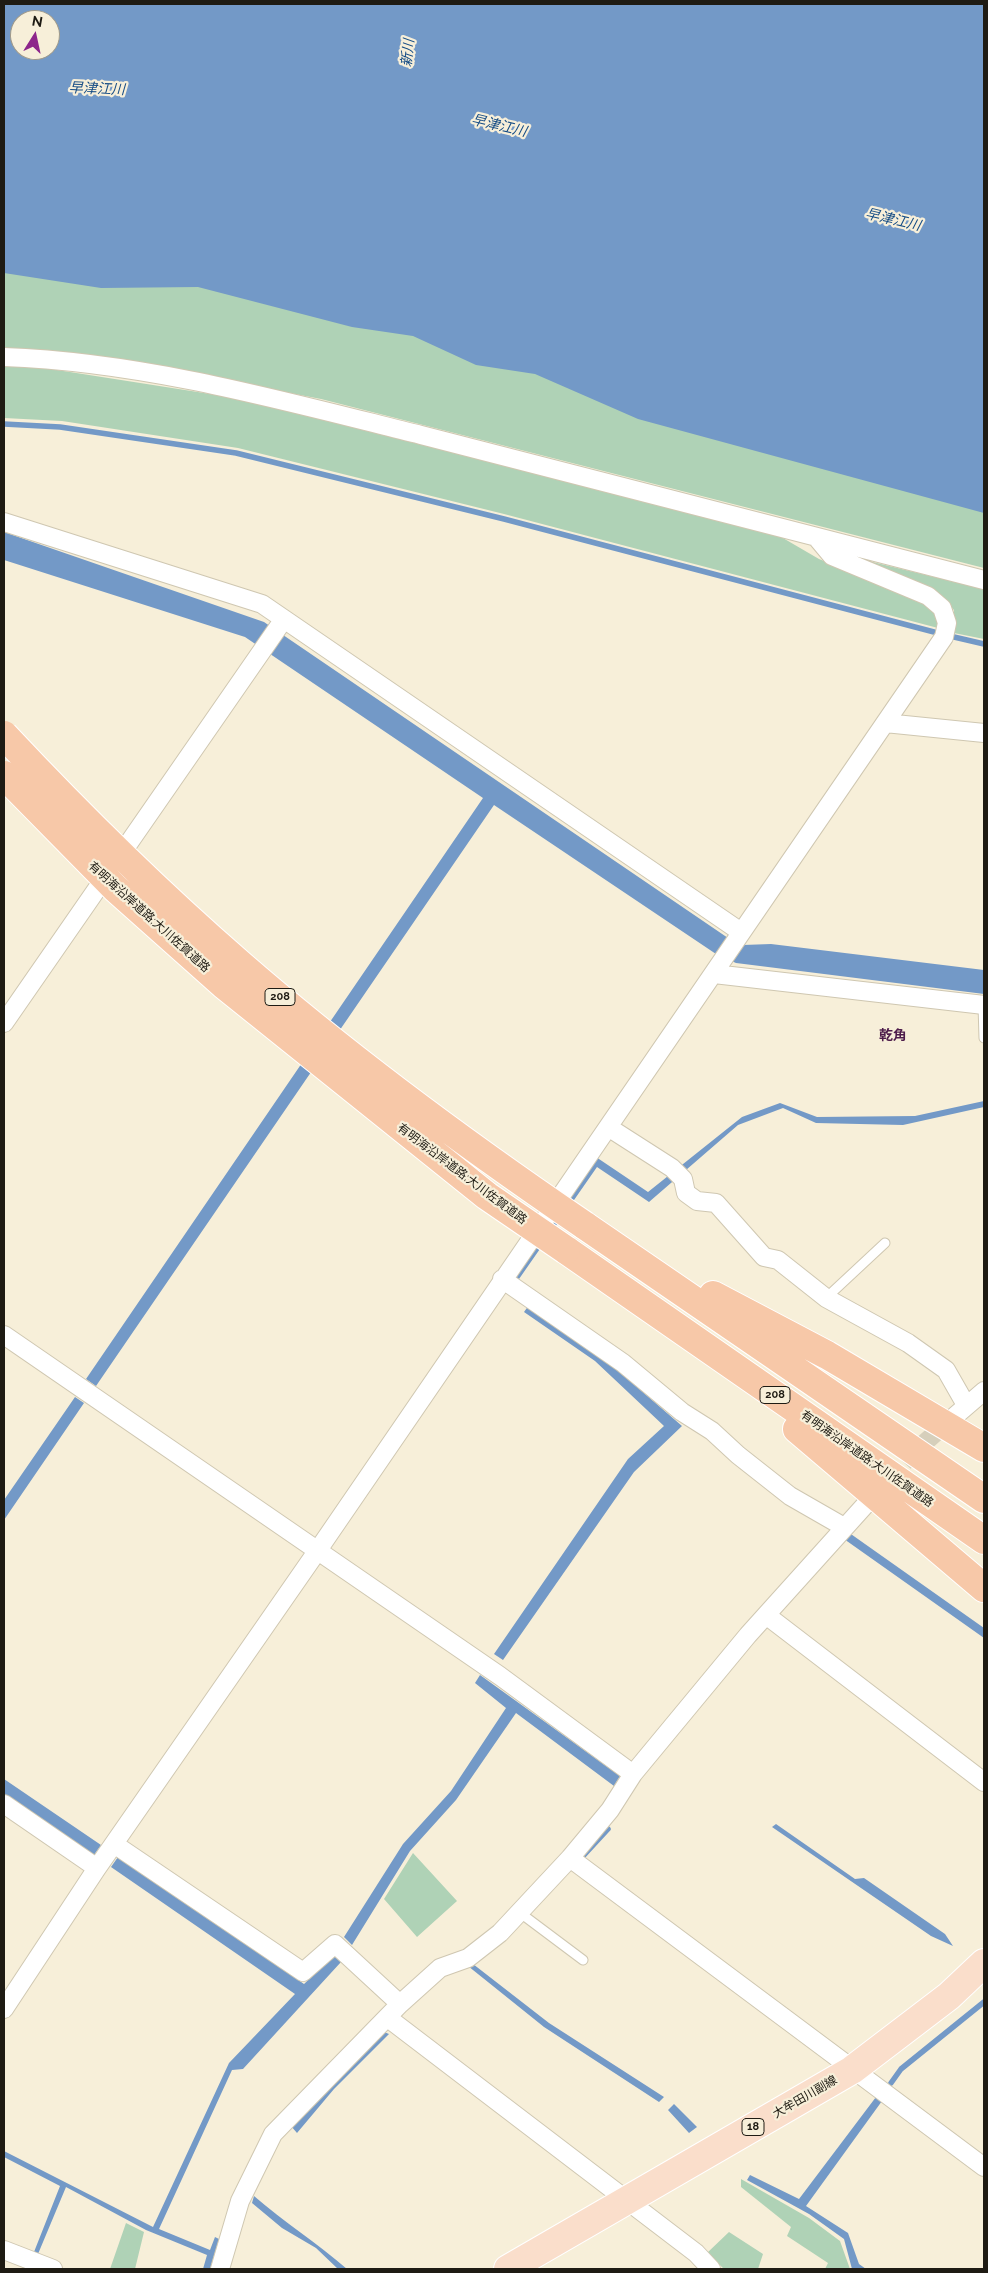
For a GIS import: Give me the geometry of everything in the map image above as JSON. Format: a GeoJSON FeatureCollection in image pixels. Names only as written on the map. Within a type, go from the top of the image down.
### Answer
{"type":"FeatureCollection","features":[{"type":"Feature","properties":{"kind":"highway","name":"有明海沿岸道路;大川佐賀道路"},"geometry":{"type":"LineString","coordinates":[[4,736],[135,869],[240,965],[375,1075],[584,1225],[984,1499]]}},
{"type":"Feature","properties":{"kind":"highway","name":"有明海沿岸道路;大川佐賀道路"},"geometry":{"type":"LineString","coordinates":[[4,775],[114,888],[224,985],[487,1196],[984,1540]]}},
{"type":"Feature","properties":{"kind":"highway"},"geometry":{"type":"LineString","coordinates":[[616,1247],[826,1355],[984,1448]]}},
{"type":"Feature","properties":{"kind":"highway"},"geometry":{"type":"LineString","coordinates":[[610,1281],[770,1404],[827,1455],[910,1523],[984,1588]]}},
{"type":"Feature","properties":{"kind":"main road","name":"大牟田川副線"},"geometry":{"type":"LineString","coordinates":[[508,2269],[852,2070],[949,1996],[984,1962]]}},
{"type":"Feature","properties":{"kind":"street"},"geometry":{"type":"LineString","coordinates":[[4,357],[46,359],[147,373],[234,391],[597,479],[817,538],[984,580]]}},
{"type":"Feature","properties":{"kind":"street"},"geometry":{"type":"LineString","coordinates":[[4,522],[262,604],[740,934]]}},
{"type":"Feature","properties":{"kind":"street"},"geometry":{"type":"LineString","coordinates":[[4,2009],[97,1868],[318,1550],[944,637],[948,623],[942,608],[928,596],[832,556],[817,538]]}},
{"type":"Feature","properties":{"kind":"street"},"geometry":{"type":"LineString","coordinates":[[4,1023],[284,619]]}},
{"type":"Feature","properties":{"kind":"street"},"geometry":{"type":"LineString","coordinates":[[885,723],[984,733]]}},
{"type":"Feature","properties":{"kind":"street"},"geometry":{"type":"LineString","coordinates":[[717,968],[983,1005]]}},
{"type":"Feature","properties":{"kind":"street"},"geometry":{"type":"LineString","coordinates":[[608,1127],[677,1174],[686,1193],[697,1201],[716,1204],[764,1257],[778,1260],[826,1298],[908,1343],[946,1370],[961,1410],[984,1391]]}},
{"type":"Feature","properties":{"kind":"street"},"geometry":{"type":"LineString","coordinates":[[502,1279],[623,1363],[682,1412],[712,1431],[738,1456],[790,1496],[844,1527]]}},
{"type":"Feature","properties":{"kind":"street"},"geometry":{"type":"LineString","coordinates":[[4,1335],[500,1676],[633,1774]]}},
{"type":"Feature","properties":{"kind":"street"},"geometry":{"type":"LineString","coordinates":[[220,2269],[240,2201],[273,2134],[400,2004],[440,1968],[468,1958],[500,1933],[570,1858],[610,1810],[633,1774],[766,1615],[866,1504]]}},
{"type":"Feature","properties":{"kind":"street"},"geometry":{"type":"LineString","coordinates":[[766,1615],[984,1782]]}},
{"type":"Feature","properties":{"kind":"street"},"geometry":{"type":"LineString","coordinates":[[4,1804],[97,1868]]}},
{"type":"Feature","properties":{"kind":"street"},"geometry":{"type":"LineString","coordinates":[[114,1844],[303,1972],[335,1944],[400,2004]]}},
{"type":"Feature","properties":{"kind":"street"},"geometry":{"type":"LineString","coordinates":[[570,1858],[984,2167]]}},
{"type":"Feature","properties":{"kind":"street"},"geometry":{"type":"LineString","coordinates":[[388,2018],[696,2253],[711,2269]]}},
{"type":"Feature","properties":{"kind":"street"},"geometry":{"type":"LineString","coordinates":[[4,2250],[30,2265],[52,2269]]}},
{"type":"Feature","properties":{"kind":"lane"},"geometry":{"type":"LineString","coordinates":[[983,1005],[984,1038]]}},
{"type":"Feature","properties":{"kind":"lane"},"geometry":{"type":"LineString","coordinates":[[826,1298],[885,1243]]}},
{"type":"Feature","properties":{"kind":"lane"},"geometry":{"type":"LineString","coordinates":[[519,1912],[583,1960]]}},
{"type":"Feature","properties":{"kind":"green space"},"geometry":{"type":"Polygon","coordinates":[[[4,246],[202,265],[984,495],[984,568],[321,399],[143,365],[35,350],[4,349],[4,246]]]}},
{"type":"Feature","properties":{"kind":"green space"},"geometry":{"type":"Polygon","coordinates":[[[4,366],[38,367],[236,398],[776,534],[819,559],[920,600],[936,613],[938,628],[504,514],[238,448],[62,421],[4,418],[4,366]]]}},
{"type":"Feature","properties":{"kind":"green space"},"geometry":{"type":"Polygon","coordinates":[[[852,557],[984,589],[984,639],[954,633],[954,610],[937,593],[852,557]]]}},
{"type":"Feature","properties":{"kind":"green space"},"geometry":{"type":"Polygon","coordinates":[[[413,1853],[457,1901],[417,1937],[384,1899],[413,1853]]]}},
{"type":"Feature","properties":{"kind":"green space"},"geometry":{"type":"Polygon","coordinates":[[[741,2179],[809,2218],[840,2241],[850,2269],[825,2269],[828,2263],[787,2236],[791,2227],[741,2187],[741,2179]]]}},
{"type":"Feature","properties":{"kind":"green space"},"geometry":{"type":"Polygon","coordinates":[[[126,2223],[144,2232],[135,2269],[110,2269],[126,2223]]]}},
{"type":"Feature","properties":{"kind":"green space"},"geometry":{"type":"Polygon","coordinates":[[[729,2232],[763,2254],[758,2269],[724,2269],[707,2253],[729,2232]]]}},
{"type":"Feature","properties":{"kind":"water"},"geometry":{"type":"Polygon","coordinates":[[[4,4],[984,4],[984,513],[638,419],[535,374],[476,365],[413,336],[352,327],[198,287],[101,288],[4,273],[4,4]]]}},
{"type":"Feature","properties":{"kind":"water"},"geometry":{"type":"Polygon","coordinates":[[[4,532],[264,622],[728,938],[743,945],[771,944],[984,970],[984,994],[736,963],[716,954],[494,805],[96,1386],[86,1379],[483,798],[245,637],[4,560],[4,532]]]}},
{"type":"Feature","properties":{"kind":"water"},"geometry":{"type":"Polygon","coordinates":[[[984,1101],[984,1107],[903,1125],[816,1123],[783,1108],[738,1125],[649,1202],[597,1167],[519,1279],[514,1276],[596,1157],[648,1192],[742,1117],[780,1103],[817,1117],[915,1116],[984,1101]]]}},
{"type":"Feature","properties":{"kind":"water"},"geometry":{"type":"Polygon","coordinates":[[[529,1305],[600,1355],[682,1426],[634,1472],[503,1660],[494,1654],[628,1459],[664,1426],[595,1361],[524,1312],[529,1305]]]}},
{"type":"Feature","properties":{"kind":"water"},"geometry":{"type":"Polygon","coordinates":[[[75,1397],[84,1403],[4,1520],[4,1500],[75,1397]]]}},
{"type":"Feature","properties":{"kind":"water"},"geometry":{"type":"Polygon","coordinates":[[[848,1532],[984,1628],[984,1638],[844,1539],[848,1532]]]}},
{"type":"Feature","properties":{"kind":"water"},"geometry":{"type":"Polygon","coordinates":[[[480,1675],[620,1776],[614,1786],[516,1713],[456,1800],[410,1851],[352,1945],[344,1937],[403,1844],[451,1791],[506,1708],[475,1683],[480,1675]]]}},
{"type":"Feature","properties":{"kind":"water"},"geometry":{"type":"Polygon","coordinates":[[[4,1779],[101,1845],[94,1855],[4,1794],[4,1779]]]}},
{"type":"Feature","properties":{"kind":"water"},"geometry":{"type":"Polygon","coordinates":[[[776,1824],[855,1879],[864,1878],[945,1934],[953,1946],[931,1936],[772,1827],[776,1824]]]}},
{"type":"Feature","properties":{"kind":"water"},"geometry":{"type":"Polygon","coordinates":[[[118,1857],[304,1984],[334,1956],[341,1962],[243,2069],[232,2070],[159,2229],[210,2250],[215,2237],[219,2239],[210,2269],[203,2269],[207,2255],[146,2230],[66,2187],[38,2254],[34,2252],[60,2186],[4,2157],[4,2151],[153,2227],[229,2063],[295,1994],[111,1867],[118,1857]]]}},
{"type":"Feature","properties":{"kind":"water"},"geometry":{"type":"Polygon","coordinates":[[[473,1964],[549,2023],[664,2097],[659,2102],[544,2027],[468,1966],[473,1964]]]}},
{"type":"Feature","properties":{"kind":"water"},"geometry":{"type":"Polygon","coordinates":[[[384,2032],[389,2034],[334,2089],[297,2133],[291,2126],[384,2032]]]}},
{"type":"Feature","properties":{"kind":"water"},"geometry":{"type":"Polygon","coordinates":[[[876,2097],[882,2101],[806,2206],[848,2233],[859,2264],[866,2269],[852,2269],[844,2239],[809,2214],[747,2180],[750,2175],[799,2199],[876,2097]]]}},
{"type":"Feature","properties":{"kind":"water"},"geometry":{"type":"Polygon","coordinates":[[[674,2104],[697,2127],[689,2133],[668,2110],[674,2104]]]}},
{"type":"Feature","properties":{"kind":"water"},"geometry":{"type":"Polygon","coordinates":[[[254,2196],[347,2269],[338,2269],[316,2248],[282,2228],[252,2203],[254,2196]]]}},
{"type":"Feature","properties":{"kind":"waterway"},"geometry":{"type":"LineString","coordinates":[[4,424],[60,427],[236,453],[504,519],[934,632]]}},
{"type":"Feature","properties":{"kind":"waterway"},"geometry":{"type":"LineString","coordinates":[[954,637],[984,644]]}},
{"type":"Feature","properties":{"kind":"waterway"},"geometry":{"type":"LineString","coordinates":[[584,1855],[608,1829]]}},
{"type":"Feature","properties":{"kind":"waterway"},"geometry":{"type":"LineString","coordinates":[[891,2083],[901,2069],[984,2002]]}},
{"type":"Feature","properties":{"kind":"tunnel"},"geometry":{"type":"LineString","coordinates":[[886,1483],[911,1455],[951,1419]]}},
{"type":"Feature","properties":{"kind":"district","name":"乾角"},"geometry":{"type":"Point","coordinates":[893,1036]}},
{"type":"Feature","properties":{"kind":"water label","name":"新川"},"geometry":{"type":"Point","coordinates":[408,53]}},
{"type":"Feature","properties":{"kind":"water label","name":"早津江川"},"geometry":{"type":"Point","coordinates":[97,89]}},
{"type":"Feature","properties":{"kind":"water label","name":"早津江川"},"geometry":{"type":"Point","coordinates":[499,126]}},
{"type":"Feature","properties":{"kind":"water label","name":"早津江川"},"geometry":{"type":"Point","coordinates":[893,220]}}]}
